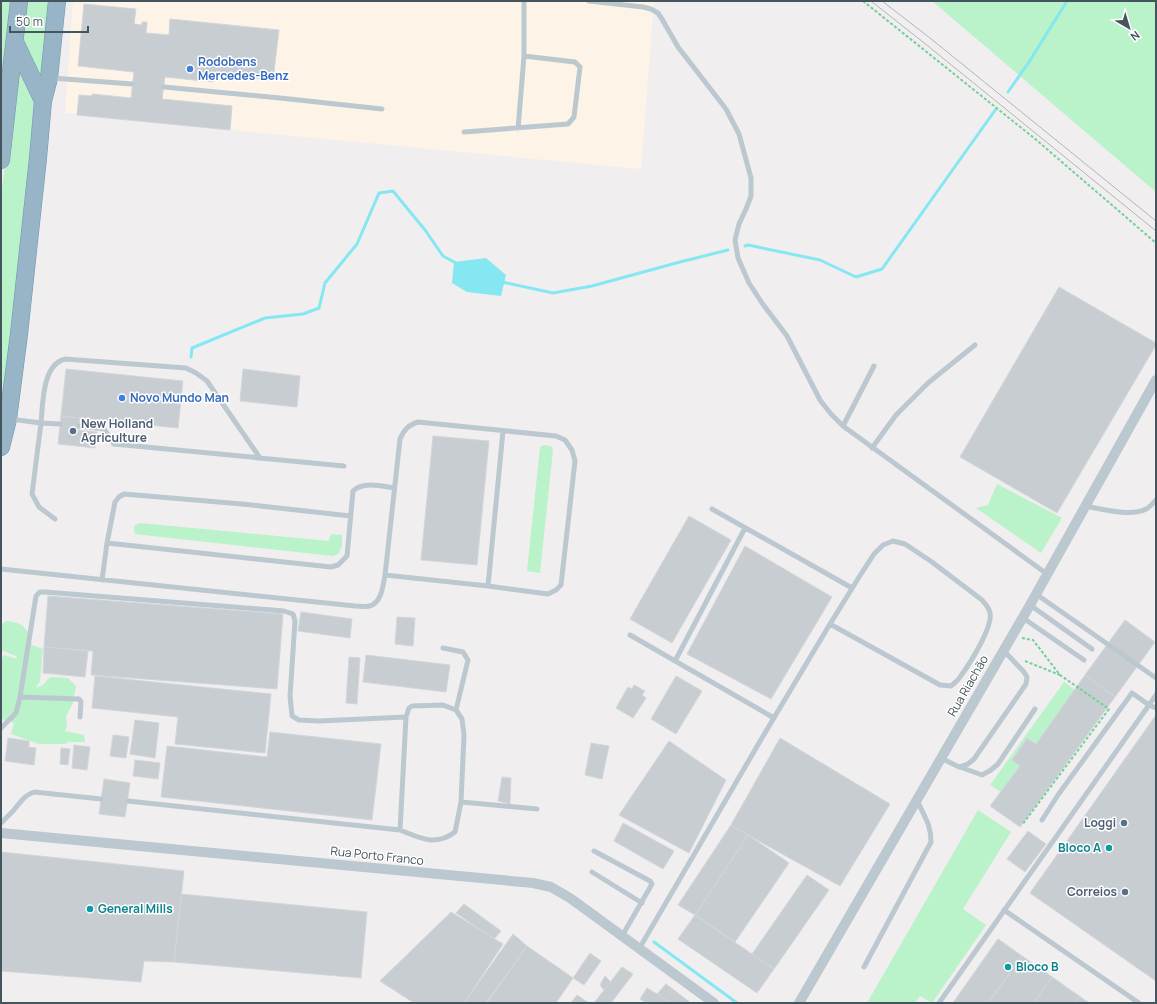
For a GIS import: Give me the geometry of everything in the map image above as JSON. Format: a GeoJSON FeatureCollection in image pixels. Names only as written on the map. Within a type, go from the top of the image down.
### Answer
{"type":"FeatureCollection","features":[{"type":"Feature","properties":{"kind":"highway"},"geometry":{"type":"LineString","coordinates":[[1,160],[19,1]]}},
{"type":"Feature","properties":{"kind":"highway"},"geometry":{"type":"LineString","coordinates":[[1,447],[8,419],[20,326],[43,101],[49,78],[56,1]]}},
{"type":"Feature","properties":{"kind":"highway"},"geometry":{"type":"LineString","coordinates":[[15,42],[43,101]]}},
{"type":"Feature","properties":{"kind":"street","name":"Rua Riachão"},"geometry":{"type":"LineString","coordinates":[[799,1003],[1030,605],[1084,506],[1156,380]]}},
{"type":"Feature","properties":{"kind":"street","name":"Rua Porto Franco"},"geometry":{"type":"LineString","coordinates":[[1,833],[533,883],[551,887],[570,898],[714,1003]]}},
{"type":"Feature","properties":{"kind":"lane"},"geometry":{"type":"LineString","coordinates":[[518,129],[524,56],[524,1]]}},
{"type":"Feature","properties":{"kind":"lane"},"geometry":{"type":"LineString","coordinates":[[589,1],[643,7],[658,13],[678,47],[726,109],[739,134],[752,178],[751,196],[738,224],[736,240],[738,258],[750,283],[762,303],[787,336],[820,400],[831,414],[843,426],[872,448],[1047,574]]}},
{"type":"Feature","properties":{"kind":"lane"},"geometry":{"type":"LineString","coordinates":[[464,132],[568,124],[574,117],[580,67],[576,62],[524,56]]}},
{"type":"Feature","properties":{"kind":"lane"},"geometry":{"type":"LineString","coordinates":[[49,78],[132,84]]}},
{"type":"Feature","properties":{"kind":"lane"},"geometry":{"type":"LineString","coordinates":[[164,87],[382,109]]}},
{"type":"Feature","properties":{"kind":"lane"},"geometry":{"type":"LineString","coordinates":[[872,448],[896,415],[928,383],[975,345]]}},
{"type":"Feature","properties":{"kind":"lane"},"geometry":{"type":"LineString","coordinates":[[55,519],[39,507],[32,494],[48,376],[54,365],[61,360],[65,359],[186,368],[207,381],[260,458]]}},
{"type":"Feature","properties":{"kind":"lane"},"geometry":{"type":"LineString","coordinates":[[843,426],[874,366]]}},
{"type":"Feature","properties":{"kind":"lane"},"geometry":{"type":"LineString","coordinates":[[8,419],[60,424]]}},
{"type":"Feature","properties":{"kind":"lane"},"geometry":{"type":"LineString","coordinates":[[1,569],[354,606],[370,606],[376,602],[380,595],[384,576],[400,439],[404,430],[412,424],[418,422],[556,436],[565,440],[572,450],[575,461],[561,585],[556,590],[548,594],[488,586],[384,576]]}},
{"type":"Feature","properties":{"kind":"lane"},"geometry":{"type":"LineString","coordinates":[[79,426],[104,429],[114,444],[344,466]]}},
{"type":"Feature","properties":{"kind":"lane"},"geometry":{"type":"LineString","coordinates":[[488,586],[503,431]]}},
{"type":"Feature","properties":{"kind":"lane"},"geometry":{"type":"LineString","coordinates":[[107,543],[331,567],[338,564],[347,556],[353,491],[356,488],[370,485],[394,488]]}},
{"type":"Feature","properties":{"kind":"lane"},"geometry":{"type":"LineString","coordinates":[[102,580],[115,502],[124,494],[242,504],[350,516]]}},
{"type":"Feature","properties":{"kind":"lane"},"geometry":{"type":"LineString","coordinates":[[1084,506],[1108,511],[1137,512],[1147,509],[1156,500]]}},
{"type":"Feature","properties":{"kind":"lane"},"geometry":{"type":"LineString","coordinates":[[712,509],[852,588]]}},
{"type":"Feature","properties":{"kind":"lane"},"geometry":{"type":"LineString","coordinates":[[675,661],[745,528]]}},
{"type":"Feature","properties":{"kind":"lane"},"geometry":{"type":"LineString","coordinates":[[639,949],[830,624],[874,554],[883,545],[893,541],[905,544],[925,557],[982,600],[988,607],[990,613],[990,622],[974,655],[959,679],[951,686],[940,685],[830,624]]}},
{"type":"Feature","properties":{"kind":"lane"},"geometry":{"type":"LineString","coordinates":[[1,728],[16,713],[20,697],[36,596],[40,592],[284,611],[292,614],[295,621],[290,696],[292,716],[299,720],[319,721],[406,717]]}},
{"type":"Feature","properties":{"kind":"lane"},"geometry":{"type":"LineString","coordinates":[[1036,594],[1156,678]]}},
{"type":"Feature","properties":{"kind":"lane"},"geometry":{"type":"LineString","coordinates":[[1030,605],[1092,649]]}},
{"type":"Feature","properties":{"kind":"lane"},"geometry":{"type":"LineString","coordinates":[[1022,618],[1084,660]]}},
{"type":"Feature","properties":{"kind":"lane"},"geometry":{"type":"LineString","coordinates":[[630,635],[774,718]]}},
{"type":"Feature","properties":{"kind":"lane"},"geometry":{"type":"LineString","coordinates":[[443,648],[463,652],[468,660],[456,710]]}},
{"type":"Feature","properties":{"kind":"lane"},"geometry":{"type":"LineString","coordinates":[[959,767],[968,764],[974,759],[1026,684],[1027,677],[1024,672],[1003,650]]}},
{"type":"Feature","properties":{"kind":"lane"},"geometry":{"type":"LineString","coordinates":[[1042,820],[1058,795],[1132,693],[1156,708]]}},
{"type":"Feature","properties":{"kind":"lane"},"geometry":{"type":"LineString","coordinates":[[939,1003],[1156,695]]}},
{"type":"Feature","properties":{"kind":"lane"},"geometry":{"type":"LineString","coordinates":[[20,697],[79,699],[81,702],[80,717]]}},
{"type":"Feature","properties":{"kind":"lane"},"geometry":{"type":"LineString","coordinates":[[128,801],[400,830],[424,840],[440,840],[448,838],[455,832],[461,802],[464,735],[462,719],[456,710],[443,705],[416,705],[409,708],[406,717],[400,830]]}},
{"type":"Feature","properties":{"kind":"lane"},"geometry":{"type":"LineString","coordinates":[[941,758],[959,767],[982,774],[990,770],[998,764],[1035,709]]}},
{"type":"Feature","properties":{"kind":"lane"},"geometry":{"type":"LineString","coordinates":[[1,823],[13,811],[20,800],[26,795],[34,792],[101,799]]}},
{"type":"Feature","properties":{"kind":"lane"},"geometry":{"type":"LineString","coordinates":[[864,967],[932,842],[928,820],[917,800]]}},
{"type":"Feature","properties":{"kind":"lane"},"geometry":{"type":"LineString","coordinates":[[461,802],[537,809]]}},
{"type":"Feature","properties":{"kind":"lane"},"geometry":{"type":"LineString","coordinates":[[594,851],[650,881],[652,884],[622,936]]}},
{"type":"Feature","properties":{"kind":"lane"},"geometry":{"type":"LineString","coordinates":[[592,872],[642,903]]}},
{"type":"Feature","properties":{"kind":"lane"},"geometry":{"type":"LineString","coordinates":[[1004,910],[1139,1003]]}},
{"type":"Feature","properties":{"kind":"path"},"geometry":{"type":"LineString","coordinates":[[863,1],[1034,138],[1156,243]]}},
{"type":"Feature","properties":{"kind":"path"},"geometry":{"type":"LineString","coordinates":[[1017,638],[1032,640],[1060,675]]}},
{"type":"Feature","properties":{"kind":"path"},"geometry":{"type":"LineString","coordinates":[[1020,660],[1060,675],[1109,709],[1022,825]]}},
{"type":"Feature","properties":{"kind":"shaded area"},"geometry":{"type":"Polygon","coordinates":[[[73,1],[654,1],[641,169],[65,113],[73,1]]]}},
{"type":"Feature","properties":{"kind":"green space"},"geometry":{"type":"Polygon","coordinates":[[[1,1],[10,1],[1,86],[1,1]]]}},
{"type":"Feature","properties":{"kind":"green space"},"geometry":{"type":"Polygon","coordinates":[[[24,1],[57,1],[1,447],[1,196],[17,76],[24,1]]]}},
{"type":"Feature","properties":{"kind":"green space"},"geometry":{"type":"Polygon","coordinates":[[[932,1],[1156,1],[1156,192],[932,1]]]}},
{"type":"Feature","properties":{"kind":"green space"},"geometry":{"type":"Polygon","coordinates":[[[544,445],[551,446],[553,450],[540,573],[527,571],[540,447],[544,445]]]}},
{"type":"Feature","properties":{"kind":"green space"},"geometry":{"type":"Polygon","coordinates":[[[997,484],[1062,518],[1041,553],[976,508],[988,505],[997,484]]]}},
{"type":"Feature","properties":{"kind":"green space"},"geometry":{"type":"Polygon","coordinates":[[[140,523],[329,541],[331,534],[342,535],[342,546],[339,553],[333,556],[135,534],[135,525],[140,523]]]}},
{"type":"Feature","properties":{"kind":"green space"},"geometry":{"type":"Polygon","coordinates":[[[6,621],[17,623],[24,627],[29,634],[32,645],[43,649],[40,681],[36,688],[43,685],[50,677],[68,678],[76,686],[73,703],[66,716],[67,726],[65,731],[84,735],[85,742],[39,744],[11,734],[14,723],[1,719],[1,660],[4,655],[17,659],[16,656],[1,650],[1,625],[6,621]]]}},
{"type":"Feature","properties":{"kind":"green space"},"geometry":{"type":"Polygon","coordinates":[[[1064,682],[1075,690],[1036,744],[1027,738],[1012,760],[1020,766],[1001,792],[990,785],[1064,682]]]}},
{"type":"Feature","properties":{"kind":"green space"},"geometry":{"type":"Polygon","coordinates":[[[978,810],[1011,832],[963,909],[986,925],[932,1003],[920,996],[915,1003],[867,1003],[978,810]]]}},
{"type":"Feature","properties":{"kind":"water"},"geometry":{"type":"Polygon","coordinates":[[[486,258],[506,275],[501,296],[467,292],[452,283],[454,262],[486,258]]]}},
{"type":"Feature","properties":{"kind":"building","name":"Rodobens Mercedes-Benz"},"geometry":{"type":"Polygon","coordinates":[[[84,4],[136,9],[134,24],[142,25],[142,22],[147,22],[146,33],[169,35],[170,19],[279,30],[273,80],[214,74],[213,82],[165,77],[162,99],[232,106],[230,130],[77,115],[79,95],[92,96],[92,94],[131,98],[134,72],[78,66],[84,4]]]}},
{"type":"Feature","properties":{"kind":"building"},"geometry":{"type":"Polygon","coordinates":[[[1059,287],[1156,343],[1156,345],[1057,513],[960,457],[1059,287]]]}},
{"type":"Feature","properties":{"kind":"building","name":"Novo Mundo Man"},"geometry":{"type":"Polygon","coordinates":[[[66,369],[183,381],[178,428],[61,416],[66,369]]]}},
{"type":"Feature","properties":{"kind":"building"},"geometry":{"type":"Polygon","coordinates":[[[243,369],[300,376],[297,407],[240,401],[243,369]]]}},
{"type":"Feature","properties":{"kind":"building","name":"New Holland Agriculture"},"geometry":{"type":"Polygon","coordinates":[[[61,416],[80,418],[78,430],[97,432],[95,448],[58,444],[61,416]]]}},
{"type":"Feature","properties":{"kind":"building"},"geometry":{"type":"Polygon","coordinates":[[[433,436],[489,441],[477,565],[421,560],[433,436]]]}},
{"type":"Feature","properties":{"kind":"building"},"geometry":{"type":"Polygon","coordinates":[[[689,516],[731,540],[672,643],[630,619],[689,516]]]}},
{"type":"Feature","properties":{"kind":"building"},"geometry":{"type":"Polygon","coordinates":[[[745,546],[832,597],[771,699],[687,654],[745,546]]]}},
{"type":"Feature","properties":{"kind":"building"},"geometry":{"type":"Polygon","coordinates":[[[48,596],[283,614],[277,689],[91,675],[93,651],[44,647],[48,596]]]}},
{"type":"Feature","properties":{"kind":"building"},"geometry":{"type":"Polygon","coordinates":[[[301,612],[352,619],[350,638],[298,631],[301,612]]]}},
{"type":"Feature","properties":{"kind":"building"},"geometry":{"type":"Polygon","coordinates":[[[397,617],[415,618],[413,646],[395,644],[397,617]]]}},
{"type":"Feature","properties":{"kind":"building"},"geometry":{"type":"Polygon","coordinates":[[[1125,620],[1155,642],[1115,697],[1085,675],[1125,620]]]}},
{"type":"Feature","properties":{"kind":"building"},"geometry":{"type":"Polygon","coordinates":[[[44,647],[88,651],[85,677],[43,673],[44,647]]]}},
{"type":"Feature","properties":{"kind":"building"},"geometry":{"type":"Polygon","coordinates":[[[366,655],[450,665],[446,692],[363,682],[366,655]]]}},
{"type":"Feature","properties":{"kind":"building"},"geometry":{"type":"Polygon","coordinates":[[[349,657],[360,658],[357,704],[346,703],[349,657]]]}},
{"type":"Feature","properties":{"kind":"building"},"geometry":{"type":"Polygon","coordinates":[[[1085,675],[1115,697],[1020,827],[990,806],[1020,766],[1012,760],[1027,738],[1036,744],[1085,675]]]}},
{"type":"Feature","properties":{"kind":"building"},"geometry":{"type":"Polygon","coordinates":[[[95,676],[271,694],[265,753],[175,744],[178,717],[92,708],[95,676]]]}},
{"type":"Feature","properties":{"kind":"building"},"geometry":{"type":"Polygon","coordinates":[[[676,676],[702,691],[676,734],[651,719],[676,676]]]}},
{"type":"Feature","properties":{"kind":"building"},"geometry":{"type":"Polygon","coordinates":[[[634,685],[645,691],[642,695],[646,698],[633,718],[616,708],[628,687],[632,689],[634,685]]]}},
{"type":"Feature","properties":{"kind":"building","name":"Bloco A"},"geometry":{"type":"Polygon","coordinates":[[[1156,715],[1156,981],[1030,893],[1156,715]]]}},
{"type":"Feature","properties":{"kind":"building"},"geometry":{"type":"Polygon","coordinates":[[[135,720],[159,723],[155,758],[130,754],[135,720]]]}},
{"type":"Feature","properties":{"kind":"building"},"geometry":{"type":"Polygon","coordinates":[[[270,732],[381,744],[372,820],[161,797],[167,746],[267,757],[270,732]]]}},
{"type":"Feature","properties":{"kind":"building"},"geometry":{"type":"Polygon","coordinates":[[[113,735],[129,737],[126,758],[110,756],[113,735]]]}},
{"type":"Feature","properties":{"kind":"building"},"geometry":{"type":"Polygon","coordinates":[[[8,738],[29,741],[29,747],[36,748],[34,765],[5,761],[8,738]]]}},
{"type":"Feature","properties":{"kind":"building"},"geometry":{"type":"Polygon","coordinates":[[[780,738],[890,804],[840,886],[731,825],[780,738]]]}},
{"type":"Feature","properties":{"kind":"building"},"geometry":{"type":"Polygon","coordinates":[[[669,741],[726,780],[689,853],[619,815],[669,741]]]}},
{"type":"Feature","properties":{"kind":"building"},"geometry":{"type":"Polygon","coordinates":[[[591,743],[609,746],[602,779],[585,775],[591,743]]]}},
{"type":"Feature","properties":{"kind":"building"},"geometry":{"type":"Polygon","coordinates":[[[74,745],[90,747],[87,770],[72,768],[74,745]]]}},
{"type":"Feature","properties":{"kind":"building"},"geometry":{"type":"Polygon","coordinates":[[[61,748],[70,749],[68,765],[60,764],[61,748]]]}},
{"type":"Feature","properties":{"kind":"building"},"geometry":{"type":"Polygon","coordinates":[[[135,760],[160,763],[158,779],[133,776],[135,760]]]}},
{"type":"Feature","properties":{"kind":"building"},"geometry":{"type":"Polygon","coordinates":[[[502,777],[511,778],[510,804],[498,801],[502,777]]]}},
{"type":"Feature","properties":{"kind":"building"},"geometry":{"type":"Polygon","coordinates":[[[104,779],[130,783],[125,817],[99,814],[104,779]]]}},
{"type":"Feature","properties":{"kind":"building"},"geometry":{"type":"Polygon","coordinates":[[[623,823],[674,851],[663,869],[614,841],[623,823]]]}},
{"type":"Feature","properties":{"kind":"building"},"geometry":{"type":"Polygon","coordinates":[[[731,825],[748,835],[695,915],[678,905],[731,825]]]}},
{"type":"Feature","properties":{"kind":"building"},"geometry":{"type":"Polygon","coordinates":[[[1028,831],[1046,844],[1025,872],[1007,859],[1028,831]]]}},
{"type":"Feature","properties":{"kind":"building"},"geometry":{"type":"Polygon","coordinates":[[[748,835],[789,863],[735,942],[695,915],[748,835]]]}},
{"type":"Feature","properties":{"kind":"building","name":"General Mills"},"geometry":{"type":"Polygon","coordinates":[[[1,852],[184,871],[174,962],[144,961],[141,982],[1,971],[1,852]]]}},
{"type":"Feature","properties":{"kind":"building"},"geometry":{"type":"Polygon","coordinates":[[[807,875],[829,890],[774,969],[752,954],[807,875]]]}},
{"type":"Feature","properties":{"kind":"building"},"geometry":{"type":"Polygon","coordinates":[[[181,894],[367,912],[361,978],[174,962],[181,894]]]}},
{"type":"Feature","properties":{"kind":"building"},"geometry":{"type":"Polygon","coordinates":[[[464,904],[501,931],[494,939],[456,913],[464,904]]]}},
{"type":"Feature","properties":{"kind":"building"},"geometry":{"type":"Polygon","coordinates":[[[451,912],[503,944],[464,1003],[414,1003],[380,981],[451,912]]]}},
{"type":"Feature","properties":{"kind":"building"},"geometry":{"type":"Polygon","coordinates":[[[695,915],[774,969],[757,993],[678,939],[695,915]]]}},
{"type":"Feature","properties":{"kind":"building"},"geometry":{"type":"Polygon","coordinates":[[[513,934],[527,946],[486,1003],[464,1003],[513,934]]]}},
{"type":"Feature","properties":{"kind":"building","name":"Bloco B"},"geometry":{"type":"Polygon","coordinates":[[[998,939],[1022,956],[1089,1003],[953,1003],[998,939]]]}},
{"type":"Feature","properties":{"kind":"building"},"geometry":{"type":"Polygon","coordinates":[[[998,939],[1022,956],[988,1003],[953,1003],[998,939]]]}},
{"type":"Feature","properties":{"kind":"building"},"geometry":{"type":"Polygon","coordinates":[[[527,946],[573,978],[556,1003],[487,1003],[527,946]]]}},
{"type":"Feature","properties":{"kind":"building"},"geometry":{"type":"Polygon","coordinates":[[[590,953],[601,961],[584,985],[573,978],[590,953]]]}},
{"type":"Feature","properties":{"kind":"building"},"geometry":{"type":"Polygon","coordinates":[[[1022,956],[1052,977],[1034,1003],[988,1003],[1022,956]]]}},
{"type":"Feature","properties":{"kind":"building"},"geometry":{"type":"Polygon","coordinates":[[[622,967],[633,974],[611,1003],[594,1003],[622,967]]]}},
{"type":"Feature","properties":{"kind":"building"},"geometry":{"type":"Polygon","coordinates":[[[605,976],[611,982],[604,990],[600,985],[605,976]]]}},
{"type":"Feature","properties":{"kind":"building"},"geometry":{"type":"Polygon","coordinates":[[[1052,977],[1079,996],[1075,1003],[1034,1003],[1052,977]]]}},
{"type":"Feature","properties":{"kind":"building"},"geometry":{"type":"Polygon","coordinates":[[[666,984],[691,1003],[670,1003],[657,994],[666,984]]]}},
{"type":"Feature","properties":{"kind":"building"},"geometry":{"type":"Polygon","coordinates":[[[647,988],[670,1003],[646,1003],[640,999],[647,988]]]}},
{"type":"Feature","properties":{"kind":"building"},"geometry":{"type":"Polygon","coordinates":[[[577,995],[589,1003],[571,1003],[577,995]]]}},
{"type":"Feature","properties":{"kind":"building"},"geometry":{"type":"Polygon","coordinates":[[[1079,996],[1089,1003],[1075,1003],[1079,996]]]}},
{"type":"Feature","properties":{"kind":"waterway"},"geometry":{"type":"LineString","coordinates":[[1008,92],[1029,62],[1067,1]]}},
{"type":"Feature","properties":{"kind":"waterway"},"geometry":{"type":"LineString","coordinates":[[745,246],[748,245],[820,260],[856,277],[882,269],[996,109]]}},
{"type":"Feature","properties":{"kind":"waterway"},"geometry":{"type":"LineString","coordinates":[[191,357],[192,348],[265,318],[303,314],[319,308],[325,283],[357,244],[379,193],[393,191],[425,230],[443,256],[456,263]]}},
{"type":"Feature","properties":{"kind":"waterway"},"geometry":{"type":"LineString","coordinates":[[502,282],[553,293],[592,286],[728,250]]}},
{"type":"Feature","properties":{"kind":"waterway"},"geometry":{"type":"LineString","coordinates":[[654,942],[737,1003]]}},
{"type":"Feature","properties":{"kind":"tram line"},"geometry":{"type":"LineString","coordinates":[[871,1],[1156,231]]}},
{"type":"Feature","properties":{"kind":"tram line"},"geometry":{"type":"LineString","coordinates":[[882,1],[930,38],[1156,221]]}},
{"type":"Feature","properties":{"kind":"place","name":"Rodobens Mercedes-Benz"},"geometry":{"type":"Point","coordinates":[190,69]}},
{"type":"Feature","properties":{"kind":"place","name":"Novo Mundo Man"},"geometry":{"type":"Point","coordinates":[122,398]}},
{"type":"Feature","properties":{"kind":"place","name":"New Holland Agriculture"},"geometry":{"type":"Point","coordinates":[73,431]}},
{"type":"Feature","properties":{"kind":"place","name":"Loggi"},"geometry":{"type":"Point","coordinates":[1124,823]}},
{"type":"Feature","properties":{"kind":"place","name":"Bloco A"},"geometry":{"type":"Point","coordinates":[1109,848]}},
{"type":"Feature","properties":{"kind":"place","name":"Correios"},"geometry":{"type":"Point","coordinates":[1125,892]}},
{"type":"Feature","properties":{"kind":"place","name":"General Mills"},"geometry":{"type":"Point","coordinates":[90,909]}},
{"type":"Feature","properties":{"kind":"place","name":"Bloco B"},"geometry":{"type":"Point","coordinates":[1008,967]}}]}
